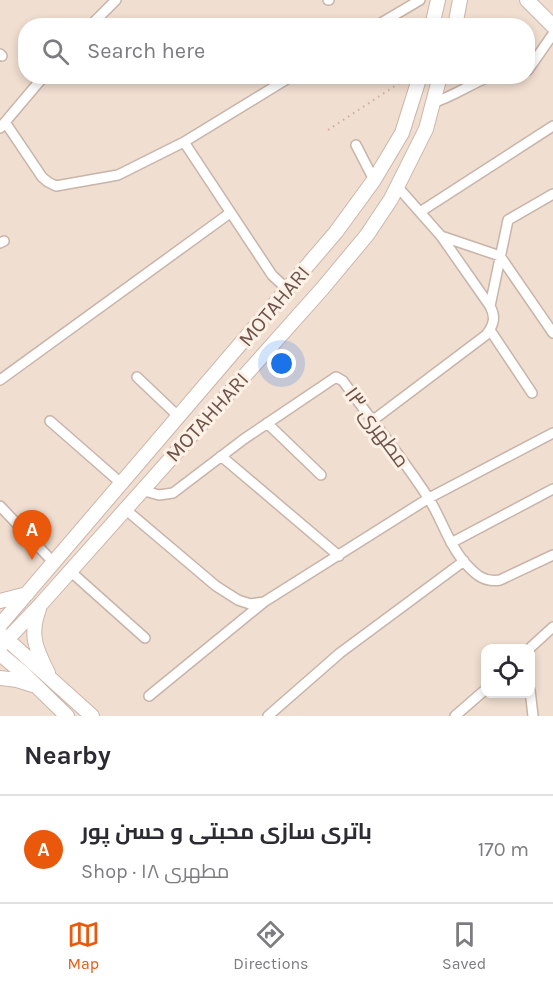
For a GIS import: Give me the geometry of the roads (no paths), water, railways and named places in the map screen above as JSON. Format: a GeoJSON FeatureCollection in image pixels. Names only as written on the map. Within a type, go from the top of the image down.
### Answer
{"type":"FeatureCollection","features":[{"type":"Feature","properties":{"kind":"main road"},"geometry":{"type":"LineString","coordinates":[[434,18],[438,0]]}},
{"type":"Feature","properties":{"kind":"main road"},"geometry":{"type":"LineString","coordinates":[[457,18],[460,0]]}},
{"type":"Feature","properties":{"kind":"main road"},"geometry":{"type":"LineString","coordinates":[[527,0],[553,26]]}},
{"type":"Feature","properties":{"kind":"main road","name":"MOTAHARI"},"geometry":{"type":"LineString","coordinates":[[0,625],[336,232],[374,180],[402,133],[417,84]]}},
{"type":"Feature","properties":{"kind":"main road","name":"MOTAHHARI"},"geometry":{"type":"LineString","coordinates":[[2,640],[45,600],[322,289],[367,235],[391,200],[396,185],[426,129],[438,84]]}},
{"type":"Feature","properties":{"kind":"main road"},"geometry":{"type":"LineString","coordinates":[[0,601],[31,589],[45,600],[33,624],[34,636],[38,653],[52,680]]}},
{"type":"Feature","properties":{"kind":"main road"},"geometry":{"type":"LineString","coordinates":[[2,640],[92,716]]}},
{"type":"Feature","properties":{"kind":"main road"},"geometry":{"type":"LineString","coordinates":[[0,654],[67,716]]}},
{"type":"Feature","properties":{"kind":"main road"},"geometry":{"type":"LineString","coordinates":[[0,678],[36,685]]}},
{"type":"Feature","properties":{"kind":"street"},"geometry":{"type":"LineString","coordinates":[[98,18],[116,0]]}},
{"type":"Feature","properties":{"kind":"street"},"geometry":{"type":"LineString","coordinates":[[390,18],[420,0]]}},
{"type":"Feature","properties":{"kind":"street"},"geometry":{"type":"LineString","coordinates":[[535,60],[553,34]]}},
{"type":"Feature","properties":{"kind":"street"},"geometry":{"type":"LineString","coordinates":[[37,84],[3,125],[42,177],[56,186],[118,175],[184,142],[279,84]]}},
{"type":"Feature","properties":{"kind":"street"},"geometry":{"type":"LineString","coordinates":[[432,103],[448,98],[473,84]]}},
{"type":"Feature","properties":{"kind":"street"},"geometry":{"type":"LineString","coordinates":[[420,212],[553,126]]}},
{"type":"Feature","properties":{"kind":"street"},"geometry":{"type":"LineString","coordinates":[[184,142],[272,275],[288,290]]}},
{"type":"Feature","properties":{"kind":"street"},"geometry":{"type":"LineString","coordinates":[[356,145],[374,180]]}},
{"type":"Feature","properties":{"kind":"street"},"geometry":{"type":"LineString","coordinates":[[396,185],[441,236],[494,312],[492,327],[532,393]]}},
{"type":"Feature","properties":{"kind":"street"},"geometry":{"type":"LineString","coordinates":[[490,306],[508,220],[553,194]]}},
{"type":"Feature","properties":{"kind":"street"},"geometry":{"type":"LineString","coordinates":[[0,380],[230,213]]}},
{"type":"Feature","properties":{"kind":"street"},"geometry":{"type":"LineString","coordinates":[[441,236],[500,256],[553,333]]}},
{"type":"Feature","properties":{"kind":"street"},"geometry":{"type":"LineString","coordinates":[[372,421],[492,327]]}},
{"type":"Feature","properties":{"kind":"street"},"geometry":{"type":"LineString","coordinates":[[137,376],[179,417]]}},
{"type":"Feature","properties":{"kind":"street","name":"مطهری ۱۳"},"geometry":{"type":"LineString","coordinates":[[141,490],[159,495],[173,493],[267,423],[336,377],[343,381],[429,498],[451,543],[478,575],[491,582],[500,580],[553,555]]}},
{"type":"Feature","properties":{"kind":"street"},"geometry":{"type":"LineString","coordinates":[[50,421],[122,484]]}},
{"type":"Feature","properties":{"kind":"street"},"geometry":{"type":"LineString","coordinates":[[267,423],[321,475]]}},
{"type":"Feature","properties":{"kind":"street"},"geometry":{"type":"LineString","coordinates":[[149,696],[264,602],[429,498],[553,433]]}},
{"type":"Feature","properties":{"kind":"street"},"geometry":{"type":"LineString","coordinates":[[221,456],[339,556]]}},
{"type":"Feature","properties":{"kind":"street"},"geometry":{"type":"LineString","coordinates":[[451,543],[553,489]]}},
{"type":"Feature","properties":{"kind":"street"},"geometry":{"type":"LineString","coordinates":[[0,506],[54,563]]}},
{"type":"Feature","properties":{"kind":"street"},"geometry":{"type":"LineString","coordinates":[[124,509],[216,586],[238,600],[250,603],[264,602]]}},
{"type":"Feature","properties":{"kind":"street"},"geometry":{"type":"LineString","coordinates":[[268,716],[340,653],[464,561]]}},
{"type":"Feature","properties":{"kind":"street"},"geometry":{"type":"LineString","coordinates":[[70,571],[146,638]]}},
{"type":"Feature","properties":{"kind":"street"},"geometry":{"type":"LineString","coordinates":[[534,644],[553,627]]}},
{"type":"Feature","properties":{"kind":"street"},"geometry":{"type":"LineString","coordinates":[[455,716],[481,693]]}},
{"type":"Feature","properties":{"kind":"street"},"geometry":{"type":"LineString","coordinates":[[532,698],[533,716]]}},
{"type":"Feature","properties":{"kind":"place","name":"باتری سازی محبتی و حسن پور"},"geometry":{"type":"Point","coordinates":[32,560]}}]}
